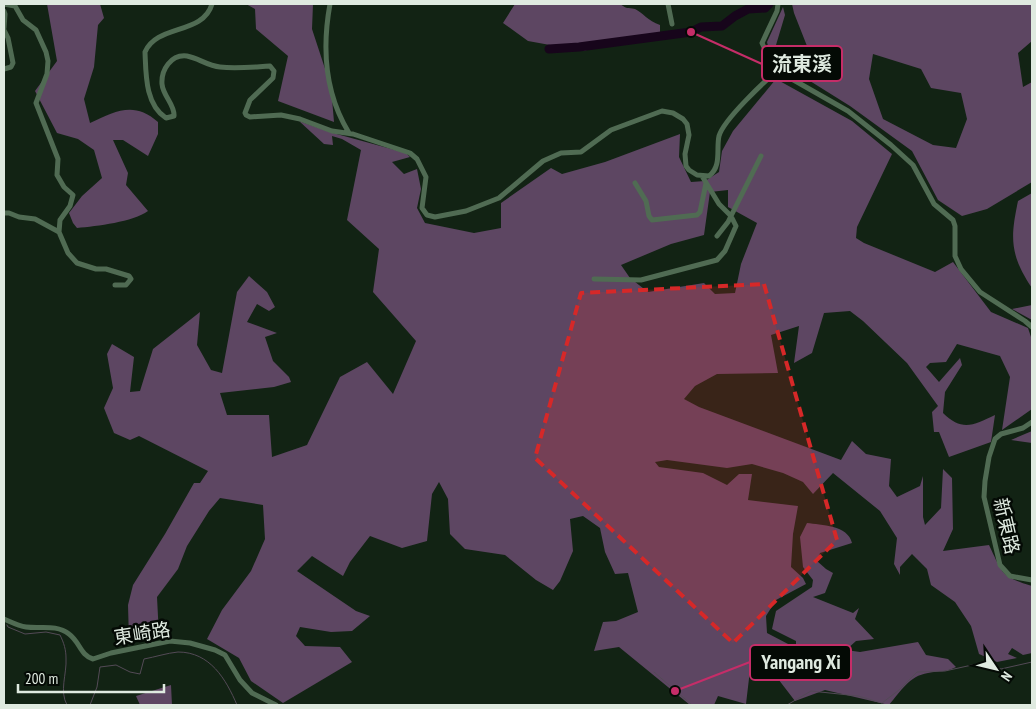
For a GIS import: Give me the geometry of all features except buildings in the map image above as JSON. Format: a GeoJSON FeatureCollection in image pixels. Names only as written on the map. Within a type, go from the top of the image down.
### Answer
{"type":"FeatureCollection","features":[{"type":"Feature","properties":{"kind":"street"},"geometry":{"type":"LineString","coordinates":[[4,4],[14,6],[23,20],[36,30],[46,52],[48,61],[47,74],[36,103],[58,159],[57,175],[64,187],[73,195],[70,206],[60,220],[60,232],[68,253],[77,263],[96,269],[106,269],[129,276],[131,279],[126,285],[115,284]]}},
{"type":"Feature","properties":{"kind":"street"},"geometry":{"type":"LineString","coordinates":[[212,4],[210,10],[200,20],[159,37],[150,43],[145,52],[150,96],[162,115],[166,118],[172,118],[175,114],[162,85],[166,66],[170,61],[186,56],[211,66],[227,68],[270,66],[275,72],[273,78],[250,100],[245,113],[248,116],[285,116],[300,119],[332,131],[349,133],[396,147],[414,156],[426,177],[422,208],[427,215],[435,217],[466,211],[499,198],[543,161],[560,154],[581,152],[611,130],[662,111],[673,112],[687,124],[689,135],[685,154],[686,166],[692,173],[709,176],[715,168],[719,136],[724,127],[760,85],[779,69]]}},
{"type":"Feature","properties":{"kind":"street"},"geometry":{"type":"LineString","coordinates":[[330,4],[326,28],[326,65],[339,112],[349,133]]}},
{"type":"Feature","properties":{"kind":"street"},"geometry":{"type":"LineString","coordinates":[[668,4],[672,24]]}},
{"type":"Feature","properties":{"kind":"street"},"geometry":{"type":"LineString","coordinates":[[778,4],[777,11],[762,43],[770,60],[792,79],[848,111],[892,145],[913,165],[934,204],[953,220],[957,263],[980,292],[1032,327]]}},
{"type":"Feature","properties":{"kind":"street"},"geometry":{"type":"LineString","coordinates":[[4,11],[4,29],[14,63],[11,67],[4,69]]}},
{"type":"Feature","properties":{"kind":"street"},"geometry":{"type":"LineString","coordinates":[[717,236],[731,216],[761,156]]}},
{"type":"Feature","properties":{"kind":"street"},"geometry":{"type":"LineString","coordinates":[[594,279],[641,280],[717,260],[725,251],[736,226],[731,216],[719,204],[702,176]]}},
{"type":"Feature","properties":{"kind":"street"},"geometry":{"type":"LineString","coordinates":[[636,183],[646,201],[649,216],[652,220],[700,212],[706,183]]}},
{"type":"Feature","properties":{"kind":"street"},"geometry":{"type":"LineString","coordinates":[[4,213],[35,219],[60,232]]}},
{"type":"Feature","properties":{"kind":"street","name":"新東路"},"geometry":{"type":"LineString","coordinates":[[1032,422],[1023,428],[1001,434],[995,439],[985,480],[984,497],[1000,565],[1010,576],[1032,580]]}},
{"type":"Feature","properties":{"kind":"street","name":"東崎路"},"geometry":{"type":"LineString","coordinates":[[4,619],[24,627],[52,627],[69,633],[76,640],[84,654],[93,659],[111,653],[170,641],[205,647],[225,655],[240,680],[252,693],[276,705]]}},
{"type":"Feature","properties":{"kind":"highlighted area"},"geometry":{"type":"Polygon","coordinates":[[[764,284],[837,540],[733,643],[535,458],[581,293],[764,284]]]}},
{"type":"Feature","properties":{"kind":"shaded area"},"geometry":{"type":"Polygon","coordinates":[[[47,4],[100,4],[104,18],[98,25],[94,67],[84,99],[90,123],[125,110],[141,112],[158,122],[158,134],[148,156],[123,140],[113,140],[128,173],[126,185],[148,211],[141,215],[124,221],[77,228],[73,223],[69,213],[82,196],[102,178],[94,150],[78,139],[57,133],[35,91],[57,61],[47,4]]]}},
{"type":"Feature","properties":{"kind":"shaded area"},"geometry":{"type":"Polygon","coordinates":[[[246,4],[313,4],[312,29],[331,87],[334,122],[278,101],[288,56],[256,29],[255,9],[246,4]]]}},
{"type":"Feature","properties":{"kind":"shaded area"},"geometry":{"type":"Polygon","coordinates":[[[515,4],[620,4],[626,8],[635,9],[660,25],[660,32],[583,51],[528,41],[503,23],[515,4]]]}},
{"type":"Feature","properties":{"kind":"shaded area"},"geometry":{"type":"Polygon","coordinates":[[[792,4],[1032,4],[1032,41],[1018,53],[1023,87],[1032,82],[1032,182],[987,209],[962,216],[938,200],[912,151],[850,106],[778,61],[769,50],[767,42],[783,7],[785,15],[776,45],[791,61],[799,59],[807,46],[792,4]],[[873,54],[869,79],[883,119],[933,145],[956,148],[967,119],[961,93],[931,88],[921,69],[873,54]]]}},
{"type":"Feature","properties":{"kind":"shaded area"},"geometry":{"type":"Polygon","coordinates":[[[776,79],[852,121],[892,154],[857,227],[856,238],[935,272],[953,262],[991,312],[1028,328],[1032,340],[1032,409],[1002,430],[1010,377],[1000,356],[957,344],[946,362],[930,363],[926,367],[939,382],[960,358],[962,365],[945,392],[943,413],[956,423],[962,425],[981,422],[995,415],[991,442],[949,457],[939,432],[934,432],[932,412],[938,406],[907,363],[850,311],[824,313],[812,353],[794,363],[799,326],[771,335],[778,373],[717,374],[695,386],[684,399],[699,407],[841,460],[852,441],[866,454],[891,459],[889,486],[897,497],[920,486],[923,476],[923,517],[925,525],[941,508],[943,469],[952,478],[953,529],[943,551],[989,545],[1004,573],[1032,586],[1032,653],[1023,655],[1012,648],[1008,654],[1017,658],[997,662],[979,654],[971,626],[955,602],[931,585],[927,569],[912,554],[900,567],[900,575],[894,564],[897,538],[880,511],[833,473],[813,494],[803,482],[783,473],[752,464],[727,468],[667,460],[655,462],[659,467],[703,473],[727,485],[739,474],[752,474],[748,500],[798,506],[793,534],[791,567],[803,578],[806,584],[776,600],[766,616],[767,633],[790,645],[796,645],[796,641],[772,629],[776,611],[812,587],[813,580],[803,567],[800,537],[807,523],[826,525],[840,529],[849,537],[852,543],[820,553],[817,561],[833,573],[825,593],[813,597],[853,613],[859,608],[855,619],[874,639],[856,641],[846,650],[860,652],[918,642],[926,655],[948,659],[956,667],[916,677],[906,685],[889,705],[825,690],[795,701],[772,671],[750,670],[746,704],[718,696],[714,705],[690,705],[619,647],[594,651],[603,622],[616,621],[638,612],[628,573],[615,574],[605,552],[600,528],[583,516],[570,519],[573,551],[560,581],[553,590],[536,580],[505,555],[465,549],[450,534],[448,499],[439,482],[432,494],[427,541],[402,548],[370,536],[350,562],[343,576],[312,556],[297,571],[356,611],[370,616],[352,631],[331,632],[300,627],[296,636],[305,646],[340,647],[352,662],[283,703],[251,681],[239,658],[207,639],[222,610],[251,571],[265,539],[263,505],[220,498],[209,511],[187,546],[178,569],[157,597],[159,636],[129,640],[128,605],[133,585],[194,483],[200,483],[208,471],[139,436],[130,440],[114,433],[104,408],[113,388],[107,354],[112,344],[134,357],[130,392],[140,391],[153,349],[200,312],[197,345],[211,370],[222,373],[237,292],[249,276],[267,292],[275,307],[269,311],[257,304],[247,322],[277,333],[265,337],[273,361],[289,377],[291,382],[274,387],[220,393],[227,415],[269,415],[272,457],[307,445],[340,377],[367,362],[393,394],[416,341],[373,292],[379,249],[347,220],[361,150],[342,139],[332,136],[333,145],[324,144],[299,121],[333,133],[406,153],[410,157],[392,162],[404,174],[417,169],[421,189],[417,208],[425,223],[474,233],[501,228],[501,203],[551,168],[562,174],[605,162],[680,134],[679,157],[691,182],[705,181],[719,172],[722,151],[733,131],[776,79]],[[728,190],[710,192],[704,235],[671,244],[621,265],[630,278],[648,292],[704,283],[715,294],[735,293],[741,264],[757,223],[728,207],[728,190]]]}},
{"type":"Feature","properties":{"kind":"shaded area"},"geometry":{"type":"Polygon","coordinates":[[[1032,193],[1032,288],[1019,266],[1013,237],[1018,201],[1032,193]]]}},
{"type":"Feature","properties":{"kind":"shaded area"},"geometry":{"type":"Polygon","coordinates":[[[1032,305],[1032,320],[1012,309],[1032,305]]]}},
{"type":"Feature","properties":{"kind":"shaded area"},"geometry":{"type":"Polygon","coordinates":[[[1032,431],[1032,443],[1011,440],[1032,431]]]}},
{"type":"Feature","properties":{"kind":"shaded area"},"geometry":{"type":"Polygon","coordinates":[[[171,685],[172,705],[140,705],[136,696],[171,685]]]}},
{"type":"Feature","properties":{"kind":"waterway"},"geometry":{"type":"LineString","coordinates":[[549,49],[579,47],[691,32],[701,27],[722,26],[748,9],[765,8],[769,4]]}},
{"type":"Feature","properties":{"kind":"waterway"},"geometry":{"type":"LineString","coordinates":[[7,625],[25,634],[46,632],[60,635],[66,652],[63,688],[67,705]]}},
{"type":"Feature","properties":{"kind":"waterway"},"geometry":{"type":"LineString","coordinates":[[90,705],[97,687],[100,667],[116,665],[130,672],[140,674],[144,659],[178,652],[189,653],[208,662],[222,677],[237,705]]}},
{"type":"Feature","properties":{"kind":"waterway"},"geometry":{"type":"LineString","coordinates":[[787,705],[811,691],[858,696],[882,703],[899,690],[917,672],[945,671],[981,663],[1001,669],[1032,662]]}},
{"type":"Feature","properties":{"kind":"waterway"},"geometry":{"type":"LineString","coordinates":[[654,672],[692,705]]}},
{"type":"Feature","properties":{"kind":"place","name":"流東溪"},"geometry":{"type":"Point","coordinates":[691,32]}},
{"type":"Feature","properties":{"kind":"place","name":"Yangang Xi"},"geometry":{"type":"Point","coordinates":[675,691]}}]}
